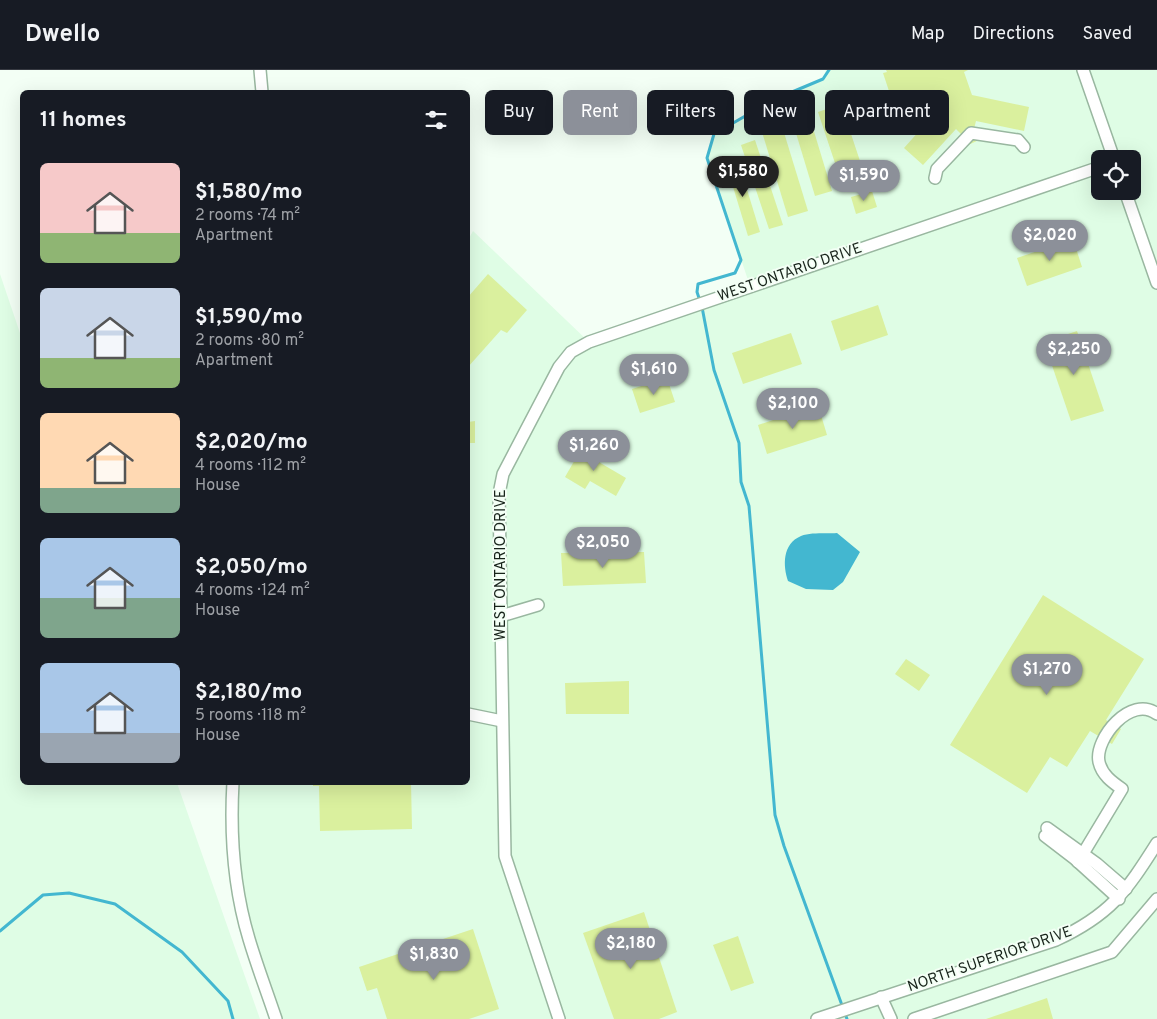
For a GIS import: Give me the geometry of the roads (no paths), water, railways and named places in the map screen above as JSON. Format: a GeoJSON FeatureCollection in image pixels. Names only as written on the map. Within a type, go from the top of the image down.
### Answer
{"type":"FeatureCollection","features":[{"type":"Feature","properties":{"kind":"street"},"geometry":{"type":"LineString","coordinates":[[260,70],[262,90]]}},
{"type":"Feature","properties":{"kind":"street"},"geometry":{"type":"LineString","coordinates":[[1083,70],[1111,150]]}},
{"type":"Feature","properties":{"kind":"street"},"geometry":{"type":"LineString","coordinates":[[935,178],[937,169],[971,133],[1018,140],[1024,147]]}},
{"type":"Feature","properties":{"kind":"street","name":"WEST ONTARIO DRIVE"},"geometry":{"type":"LineString","coordinates":[[559,1019],[506,866],[499,494],[503,474],[559,366],[571,352],[589,342],[1091,169]]}},
{"type":"Feature","properties":{"kind":"street"},"geometry":{"type":"LineString","coordinates":[[1128,200],[1157,283]]}},
{"type":"Feature","properties":{"kind":"street"},"geometry":{"type":"LineString","coordinates":[[501,616],[538,605]]}},
{"type":"Feature","properties":{"kind":"street"},"geometry":{"type":"LineString","coordinates":[[1080,858],[1122,789],[1103,772],[1099,761],[1100,751],[1115,722],[1125,714],[1137,709],[1145,709],[1157,714]]}},
{"type":"Feature","properties":{"kind":"street"},"geometry":{"type":"LineString","coordinates":[[470,714],[502,721]]}},
{"type":"Feature","properties":{"kind":"street"},"geometry":{"type":"LineString","coordinates":[[233,785],[234,851],[239,893],[248,937],[276,1019]]}},
{"type":"Feature","properties":{"kind":"street"},"geometry":{"type":"LineString","coordinates":[[1046,832],[1123,894]]}},
{"type":"Feature","properties":{"kind":"street","name":"NORTH SUPERIOR DRIVE"},"geometry":{"type":"LineString","coordinates":[[817,1019],[1056,940],[1094,919],[1123,894],[1157,842]]}},
{"type":"Feature","properties":{"kind":"street"},"geometry":{"type":"LineString","coordinates":[[914,1019],[1112,952],[1157,900]]}},
{"type":"Feature","properties":{"kind":"street"},"geometry":{"type":"LineString","coordinates":[[881,997],[891,1019]]}},
{"type":"Feature","properties":{"kind":"water"},"geometry":{"type":"Polygon","coordinates":[[[837,533],[860,552],[843,582],[833,590],[806,589],[788,581],[785,562],[790,544],[801,536],[809,534],[837,533]]]}},
{"type":"Feature","properties":{"kind":"waterway"},"geometry":{"type":"LineString","coordinates":[[700,301],[697,292],[698,284],[735,273],[741,260],[707,158],[714,134],[773,100],[823,79],[829,70]]}},
{"type":"Feature","properties":{"kind":"waterway"},"geometry":{"type":"LineString","coordinates":[[702,307],[714,370],[739,443],[741,482],[749,506],[775,815],[784,846],[847,1019]]}},
{"type":"Feature","properties":{"kind":"waterway"},"geometry":{"type":"LineString","coordinates":[[0,931],[43,895],[69,893],[115,904],[182,952],[228,1001],[233,1019]]}}]}
